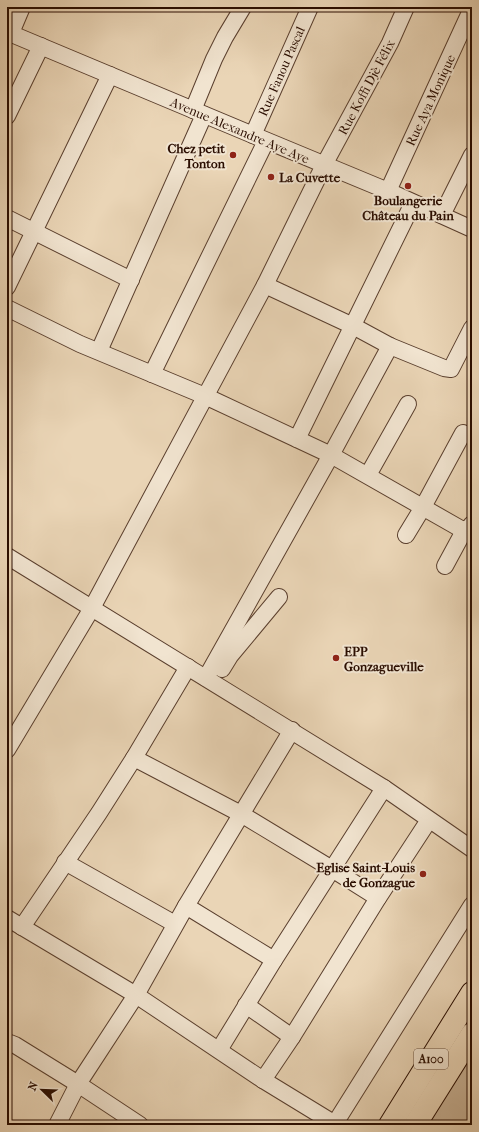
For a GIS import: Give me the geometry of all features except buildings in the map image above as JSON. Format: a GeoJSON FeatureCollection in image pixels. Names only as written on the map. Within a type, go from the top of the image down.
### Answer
{"type":"FeatureCollection","features":[{"type":"Feature","properties":{"kind":"highway","name":"A100"},"geometry":{"type":"LineString","coordinates":[[390,1125],[472,993]]}},
{"type":"Feature","properties":{"kind":"highway","name":"A100"},"geometry":{"type":"LineString","coordinates":[[415,1125],[472,1034]]}},
{"type":"Feature","properties":{"kind":"street"},"geometry":{"type":"LineString","coordinates":[[9,32],[22,7]]}},
{"type":"Feature","properties":{"kind":"street"},"geometry":{"type":"LineString","coordinates":[[99,352],[131,280],[198,112],[214,59],[225,36],[243,7]]}},
{"type":"Feature","properties":{"kind":"street","name":"Rue Fanou Pascal"},"geometry":{"type":"LineString","coordinates":[[152,374],[260,138],[310,7]]}},
{"type":"Feature","properties":{"kind":"street","name":"Rue Koffi Djè Félix"},"geometry":{"type":"LineString","coordinates":[[7,750],[92,608],[265,286],[324,165],[390,43],[406,7]]}},
{"type":"Feature","properties":{"kind":"street","name":"Rue Aya Monique"},"geometry":{"type":"LineString","coordinates":[[388,191],[472,8]]}},
{"type":"Feature","properties":{"kind":"street","name":"Avenue Alexandre Aye Aye"},"geometry":{"type":"LineString","coordinates":[[9,32],[388,191],[472,229]]}},
{"type":"Feature","properties":{"kind":"street"},"geometry":{"type":"LineString","coordinates":[[7,116],[40,46]]}},
{"type":"Feature","properties":{"kind":"street"},"geometry":{"type":"LineString","coordinates":[[7,287],[110,75]]}},
{"type":"Feature","properties":{"kind":"street"},"geometry":{"type":"LineString","coordinates":[[442,215],[472,155]]}},
{"type":"Feature","properties":{"kind":"street"},"geometry":{"type":"LineString","coordinates":[[297,439],[413,203]]}},
{"type":"Feature","properties":{"kind":"street"},"geometry":{"type":"LineString","coordinates":[[7,218],[131,280]]}},
{"type":"Feature","properties":{"kind":"street"},"geometry":{"type":"LineString","coordinates":[[265,286],[353,326],[390,346],[444,368],[451,369],[472,328]]}},
{"type":"Feature","properties":{"kind":"street"},"geometry":{"type":"LineString","coordinates":[[7,308],[80,344],[205,396],[331,455],[461,528],[468,527]]}},
{"type":"Feature","properties":{"kind":"street"},"geometry":{"type":"LineString","coordinates":[[210,680],[390,346]]}},
{"type":"Feature","properties":{"kind":"street"},"geometry":{"type":"LineString","coordinates":[[368,475],[408,404]]}},
{"type":"Feature","properties":{"kind":"street"},"geometry":{"type":"LineString","coordinates":[[406,535],[423,507],[463,432]]}},
{"type":"Feature","properties":{"kind":"street"},"geometry":{"type":"LineString","coordinates":[[445,566],[468,527]]}},
{"type":"Feature","properties":{"kind":"street"},"geometry":{"type":"LineString","coordinates":[[7,556],[292,730],[384,788],[472,849]]}},
{"type":"Feature","properties":{"kind":"street"},"geometry":{"type":"LineString","coordinates":[[210,680],[279,597]]}},
{"type":"Feature","properties":{"kind":"street"},"geometry":{"type":"LineString","coordinates":[[22,927],[134,758],[188,667]]}},
{"type":"Feature","properties":{"kind":"street"},"geometry":{"type":"LineString","coordinates":[[57,1125],[78,1084],[136,994],[186,906],[292,730]]}},
{"type":"Feature","properties":{"kind":"street"},"geometry":{"type":"LineString","coordinates":[[134,758],[241,814],[378,898]]}},
{"type":"Feature","properties":{"kind":"street"},"geometry":{"type":"LineString","coordinates":[[219,1050],[274,960],[384,788]]}},
{"type":"Feature","properties":{"kind":"street"},"geometry":{"type":"LineString","coordinates":[[263,1080],[292,1037],[378,898],[429,820]]}},
{"type":"Feature","properties":{"kind":"street"},"geometry":{"type":"LineString","coordinates":[[65,862],[176,924]]}},
{"type":"Feature","properties":{"kind":"street"},"geometry":{"type":"LineString","coordinates":[[7,918],[136,994],[263,1080],[335,1125],[472,905]]}},
{"type":"Feature","properties":{"kind":"street"},"geometry":{"type":"LineString","coordinates":[[186,906],[274,960]]}},
{"type":"Feature","properties":{"kind":"street"},"geometry":{"type":"LineString","coordinates":[[246,1005],[292,1037]]}},
{"type":"Feature","properties":{"kind":"street"},"geometry":{"type":"LineString","coordinates":[[7,1045],[10,1043],[15,1045],[140,1125]]}},
{"type":"Feature","properties":{"kind":"shaded area"},"geometry":{"type":"Polygon","coordinates":[[[472,1054],[472,1125],[428,1125],[472,1054]]]}},
{"type":"Feature","properties":{"kind":"place","name":"Chez petit Tonton"},"geometry":{"type":"Point","coordinates":[233,155]}},
{"type":"Feature","properties":{"kind":"place","name":"La Cuvette"},"geometry":{"type":"Point","coordinates":[271,177]}},
{"type":"Feature","properties":{"kind":"place","name":"Boulangerie Château du Pain"},"geometry":{"type":"Point","coordinates":[408,186]}},
{"type":"Feature","properties":{"kind":"place","name":"EPP Gonzagueville"},"geometry":{"type":"Point","coordinates":[336,658]}},
{"type":"Feature","properties":{"kind":"place","name":"Eglise Saint-Louis de Gonzague"},"geometry":{"type":"Point","coordinates":[423,874]}}]}
